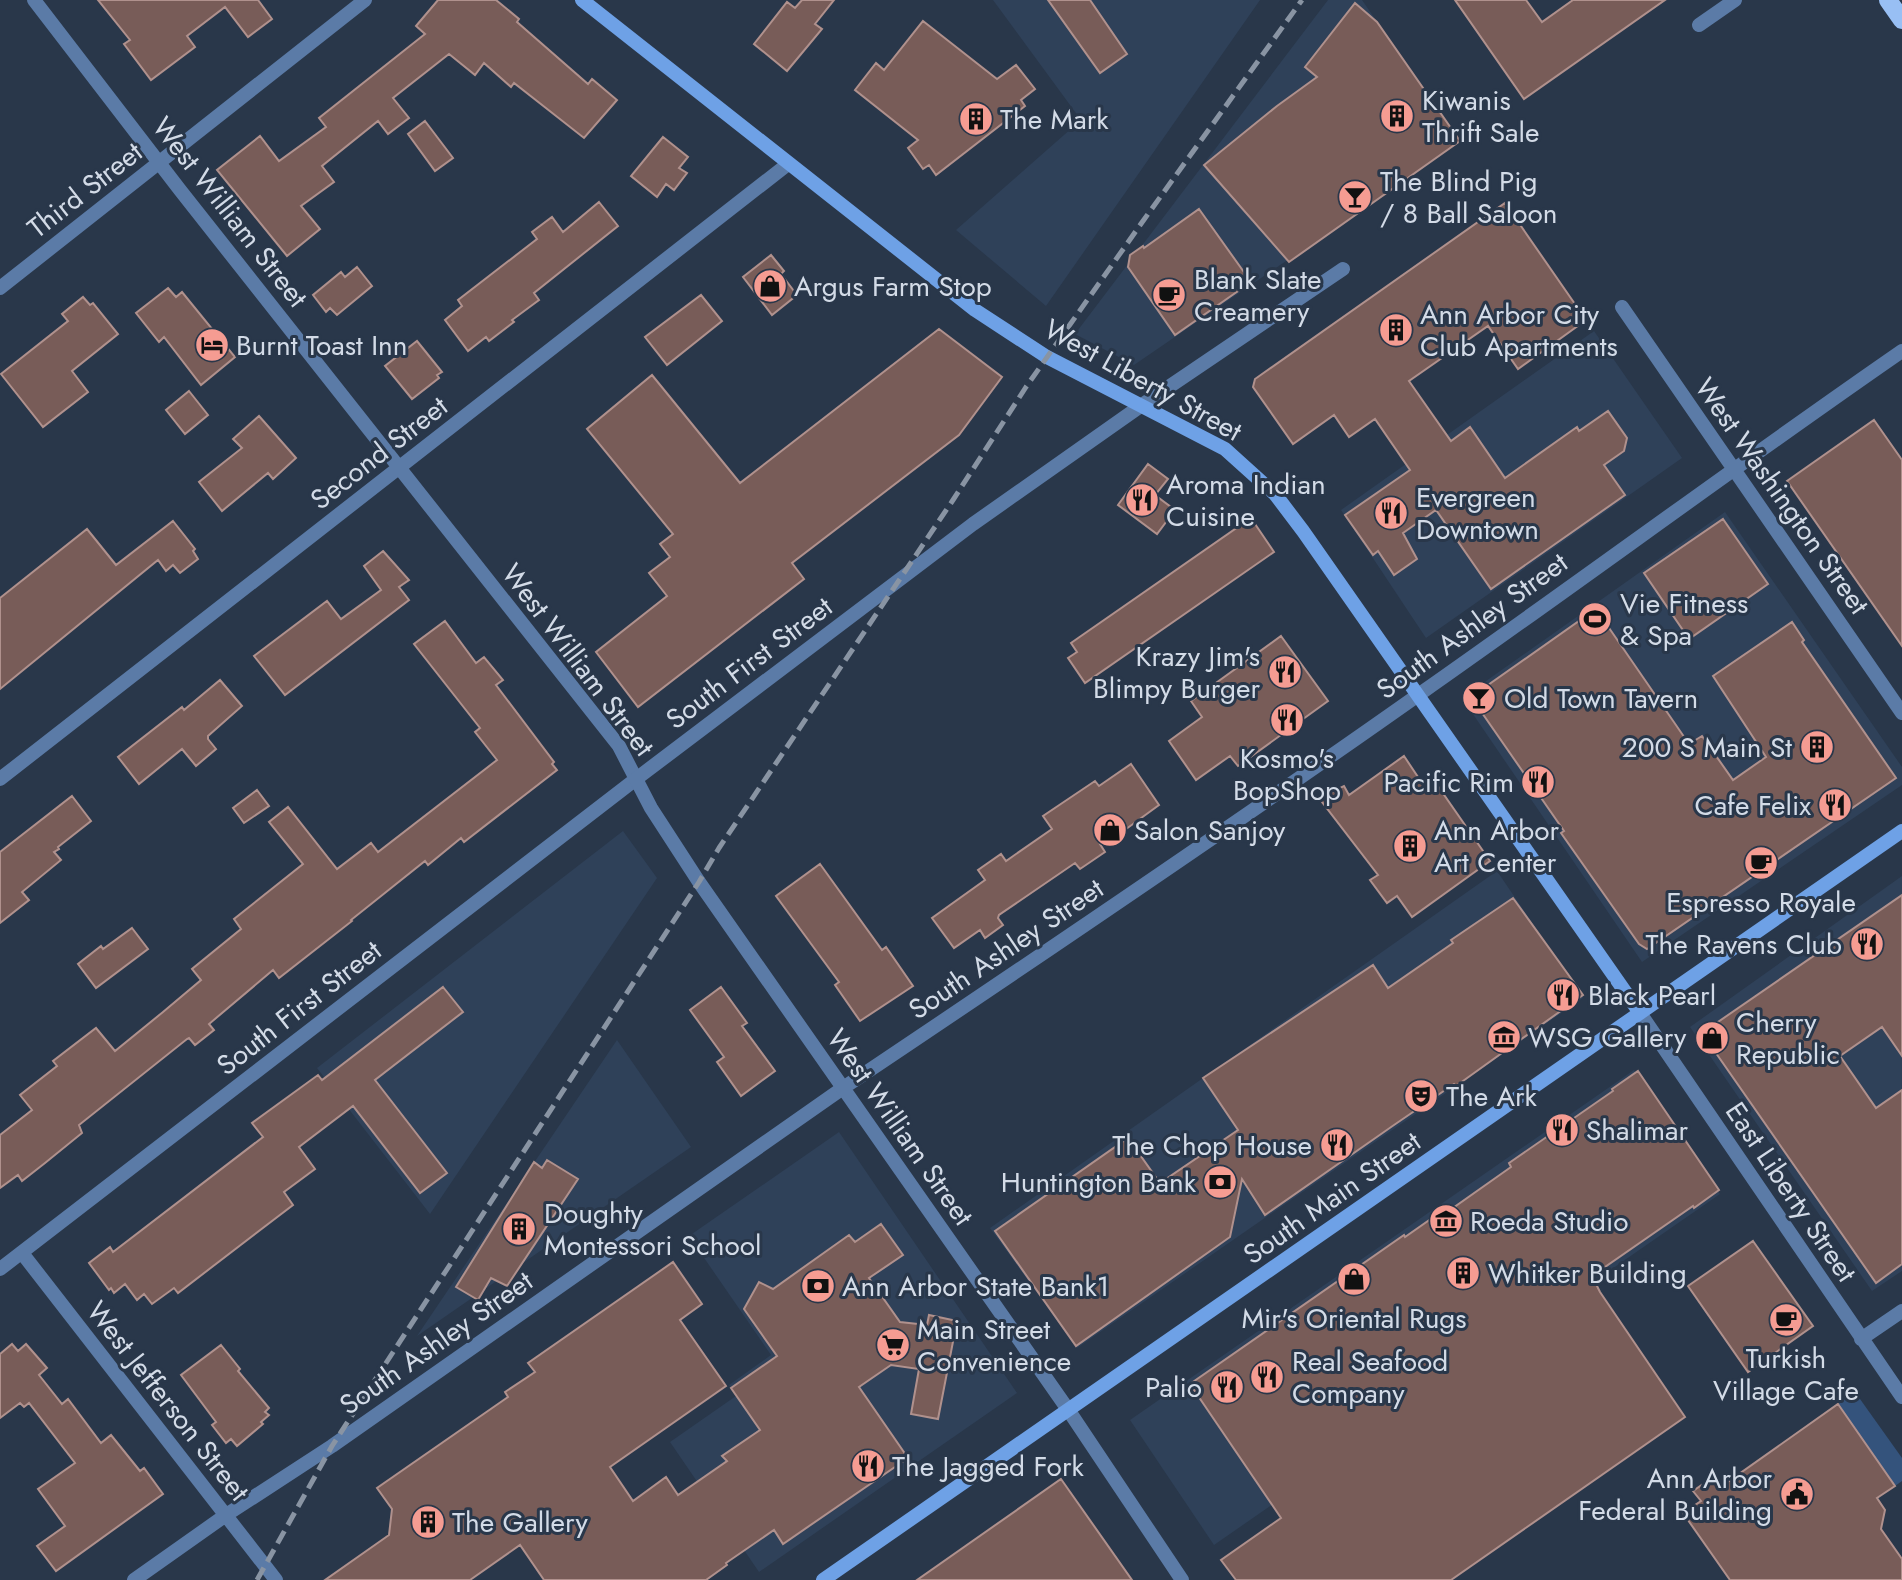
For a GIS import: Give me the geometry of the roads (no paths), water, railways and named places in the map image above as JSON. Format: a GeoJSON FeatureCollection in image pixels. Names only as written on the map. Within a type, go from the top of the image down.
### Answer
{"type":"FeatureCollection","features":[{"type":"Feature","properties":{"kind":"main road","name":"West Liberty Street"},"geometry":{"type":"LineString","coordinates":[[582,0],[975,310],[1047,357],[1225,449],[1275,494],[1640,1013]]}},
{"type":"Feature","properties":{"kind":"main road"},"geometry":{"type":"LineString","coordinates":[[1888,0],[1902,20]]}},
{"type":"Feature","properties":{"kind":"main road","name":"South Main Street"},"geometry":{"type":"LineString","coordinates":[[823,1580],[1902,831]]}},
{"type":"Feature","properties":{"kind":"street","name":"West William Street"},"geometry":{"type":"LineString","coordinates":[[34,0],[619,747],[651,808],[699,882],[1069,1411],[1182,1580]]}},
{"type":"Feature","properties":{"kind":"street","name":"Third Street"},"geometry":{"type":"LineString","coordinates":[[0,288],[365,0]]}},
{"type":"Feature","properties":{"kind":"street"},"geometry":{"type":"LineString","coordinates":[[1699,25],[1735,0]]}},
{"type":"Feature","properties":{"kind":"street","name":"Second Street"},"geometry":{"type":"LineString","coordinates":[[0,779],[788,164]]}},
{"type":"Feature","properties":{"kind":"street","name":"South First Street"},"geometry":{"type":"LineString","coordinates":[[0,1269],[636,779],[973,524],[1343,269]]}},
{"type":"Feature","properties":{"kind":"street","name":"West Washington Street"},"geometry":{"type":"LineString","coordinates":[[1622,307],[1902,713]]}},
{"type":"Feature","properties":{"kind":"street","name":"South Ashley Street"},"geometry":{"type":"LineString","coordinates":[[134,1580],[226,1515],[332,1446],[843,1088],[1047,952],[1418,695],[1733,468],[1902,351]]}},
{"type":"Feature","properties":{"kind":"street","name":"East Liberty Street"},"geometry":{"type":"LineString","coordinates":[[1640,1013],[1902,1398]]}},
{"type":"Feature","properties":{"kind":"street","name":"West Jefferson Street"},"geometry":{"type":"LineString","coordinates":[[22,1253],[276,1580]]}},
{"type":"Feature","properties":{"kind":"street"},"geometry":{"type":"LineString","coordinates":[[1861,1339],[1902,1311]]}},
{"type":"Feature","properties":{"kind":"railway"},"geometry":{"type":"LineString","coordinates":[[257,1580],[332,1446],[719,848],[1026,387],[1302,0]]}},
{"type":"Feature","properties":{"kind":"place","name":"Kiwanis Thrift Sale"},"geometry":{"type":"Point","coordinates":[1397,116]}},
{"type":"Feature","properties":{"kind":"place","name":"The Mark"},"geometry":{"type":"Point","coordinates":[976,119]}},
{"type":"Feature","properties":{"kind":"place","name":"The Blind Pig / 8 Ball Saloon"},"geometry":{"type":"Point","coordinates":[1355,197]}},
{"type":"Feature","properties":{"kind":"place","name":"Argus Farm Stop"},"geometry":{"type":"Point","coordinates":[770,286]}},
{"type":"Feature","properties":{"kind":"place","name":"Blank Slate Creamery"},"geometry":{"type":"Point","coordinates":[1169,295]}},
{"type":"Feature","properties":{"kind":"place","name":"Ann Arbor City Club Apartments"},"geometry":{"type":"Point","coordinates":[1396,330]}},
{"type":"Feature","properties":{"kind":"place","name":"Burnt Toast Inn"},"geometry":{"type":"Point","coordinates":[212,345]}},
{"type":"Feature","properties":{"kind":"place","name":"Aroma Indian Cuisine"},"geometry":{"type":"Point","coordinates":[1142,500]}},
{"type":"Feature","properties":{"kind":"place","name":"Evergreen Downtown"},"geometry":{"type":"Point","coordinates":[1391,513]}},
{"type":"Feature","properties":{"kind":"place","name":"Vie Fitness & Spa"},"geometry":{"type":"Point","coordinates":[1595,619]}},
{"type":"Feature","properties":{"kind":"place","name":"Krazy Jim's Blimpy Burger"},"geometry":{"type":"Point","coordinates":[1285,672]}},
{"type":"Feature","properties":{"kind":"place","name":"Old Town Tavern"},"geometry":{"type":"Point","coordinates":[1479,698]}},
{"type":"Feature","properties":{"kind":"place","name":"Kosmo's BopShop"},"geometry":{"type":"Point","coordinates":[1287,720]}},
{"type":"Feature","properties":{"kind":"place","name":"200 S Main St"},"geometry":{"type":"Point","coordinates":[1817,747]}},
{"type":"Feature","properties":{"kind":"place","name":"Pacific Rim"},"geometry":{"type":"Point","coordinates":[1538,782]}},
{"type":"Feature","properties":{"kind":"place","name":"Cafe Felix"},"geometry":{"type":"Point","coordinates":[1835,805]}},
{"type":"Feature","properties":{"kind":"place","name":"Salon Sanjoy"},"geometry":{"type":"Point","coordinates":[1110,830]}},
{"type":"Feature","properties":{"kind":"place","name":"Ann Arbor Art Center"},"geometry":{"type":"Point","coordinates":[1410,846]}},
{"type":"Feature","properties":{"kind":"place","name":"Espresso Royale"},"geometry":{"type":"Point","coordinates":[1761,863]}},
{"type":"Feature","properties":{"kind":"place","name":"The Ravens Club"},"geometry":{"type":"Point","coordinates":[1867,944]}},
{"type":"Feature","properties":{"kind":"place","name":"Black Pearl"},"geometry":{"type":"Point","coordinates":[1563,995]}},
{"type":"Feature","properties":{"kind":"place","name":"WSG Gallery"},"geometry":{"type":"Point","coordinates":[1504,1037]}},
{"type":"Feature","properties":{"kind":"place","name":"Cherry Republic"},"geometry":{"type":"Point","coordinates":[1712,1038]}},
{"type":"Feature","properties":{"kind":"place","name":"The Ark"},"geometry":{"type":"Point","coordinates":[1421,1096]}},
{"type":"Feature","properties":{"kind":"place","name":"Shalimar"},"geometry":{"type":"Point","coordinates":[1562,1130]}},
{"type":"Feature","properties":{"kind":"place","name":"The Chop House"},"geometry":{"type":"Point","coordinates":[1337,1145]}},
{"type":"Feature","properties":{"kind":"place","name":"Huntington Bank"},"geometry":{"type":"Point","coordinates":[1220,1182]}},
{"type":"Feature","properties":{"kind":"place","name":"Roeda Studio"},"geometry":{"type":"Point","coordinates":[1446,1221]}},
{"type":"Feature","properties":{"kind":"place","name":"Doughty Montessori School"},"geometry":{"type":"Point","coordinates":[519,1229]}},
{"type":"Feature","properties":{"kind":"place","name":"Whitker Building"},"geometry":{"type":"Point","coordinates":[1463,1273]}},
{"type":"Feature","properties":{"kind":"place","name":"Mir's Oriental Rugs"},"geometry":{"type":"Point","coordinates":[1354,1279]}},
{"type":"Feature","properties":{"kind":"place","name":"Ann Arbor State Bank1"},"geometry":{"type":"Point","coordinates":[818,1286]}},
{"type":"Feature","properties":{"kind":"place","name":"Turkish Village Cafe"},"geometry":{"type":"Point","coordinates":[1786,1320]}},
{"type":"Feature","properties":{"kind":"place","name":"Main Street Convenience"},"geometry":{"type":"Point","coordinates":[893,1345]}},
{"type":"Feature","properties":{"kind":"place","name":"Real Seafood Company"},"geometry":{"type":"Point","coordinates":[1267,1377]}},
{"type":"Feature","properties":{"kind":"place","name":"Palio"},"geometry":{"type":"Point","coordinates":[1227,1387]}},
{"type":"Feature","properties":{"kind":"place","name":"The Jagged Fork"},"geometry":{"type":"Point","coordinates":[868,1466]}},
{"type":"Feature","properties":{"kind":"place","name":"Ann Arbor Federal Building"},"geometry":{"type":"Point","coordinates":[1797,1494]}},
{"type":"Feature","properties":{"kind":"place","name":"The Gallery"},"geometry":{"type":"Point","coordinates":[428,1522]}}]}
